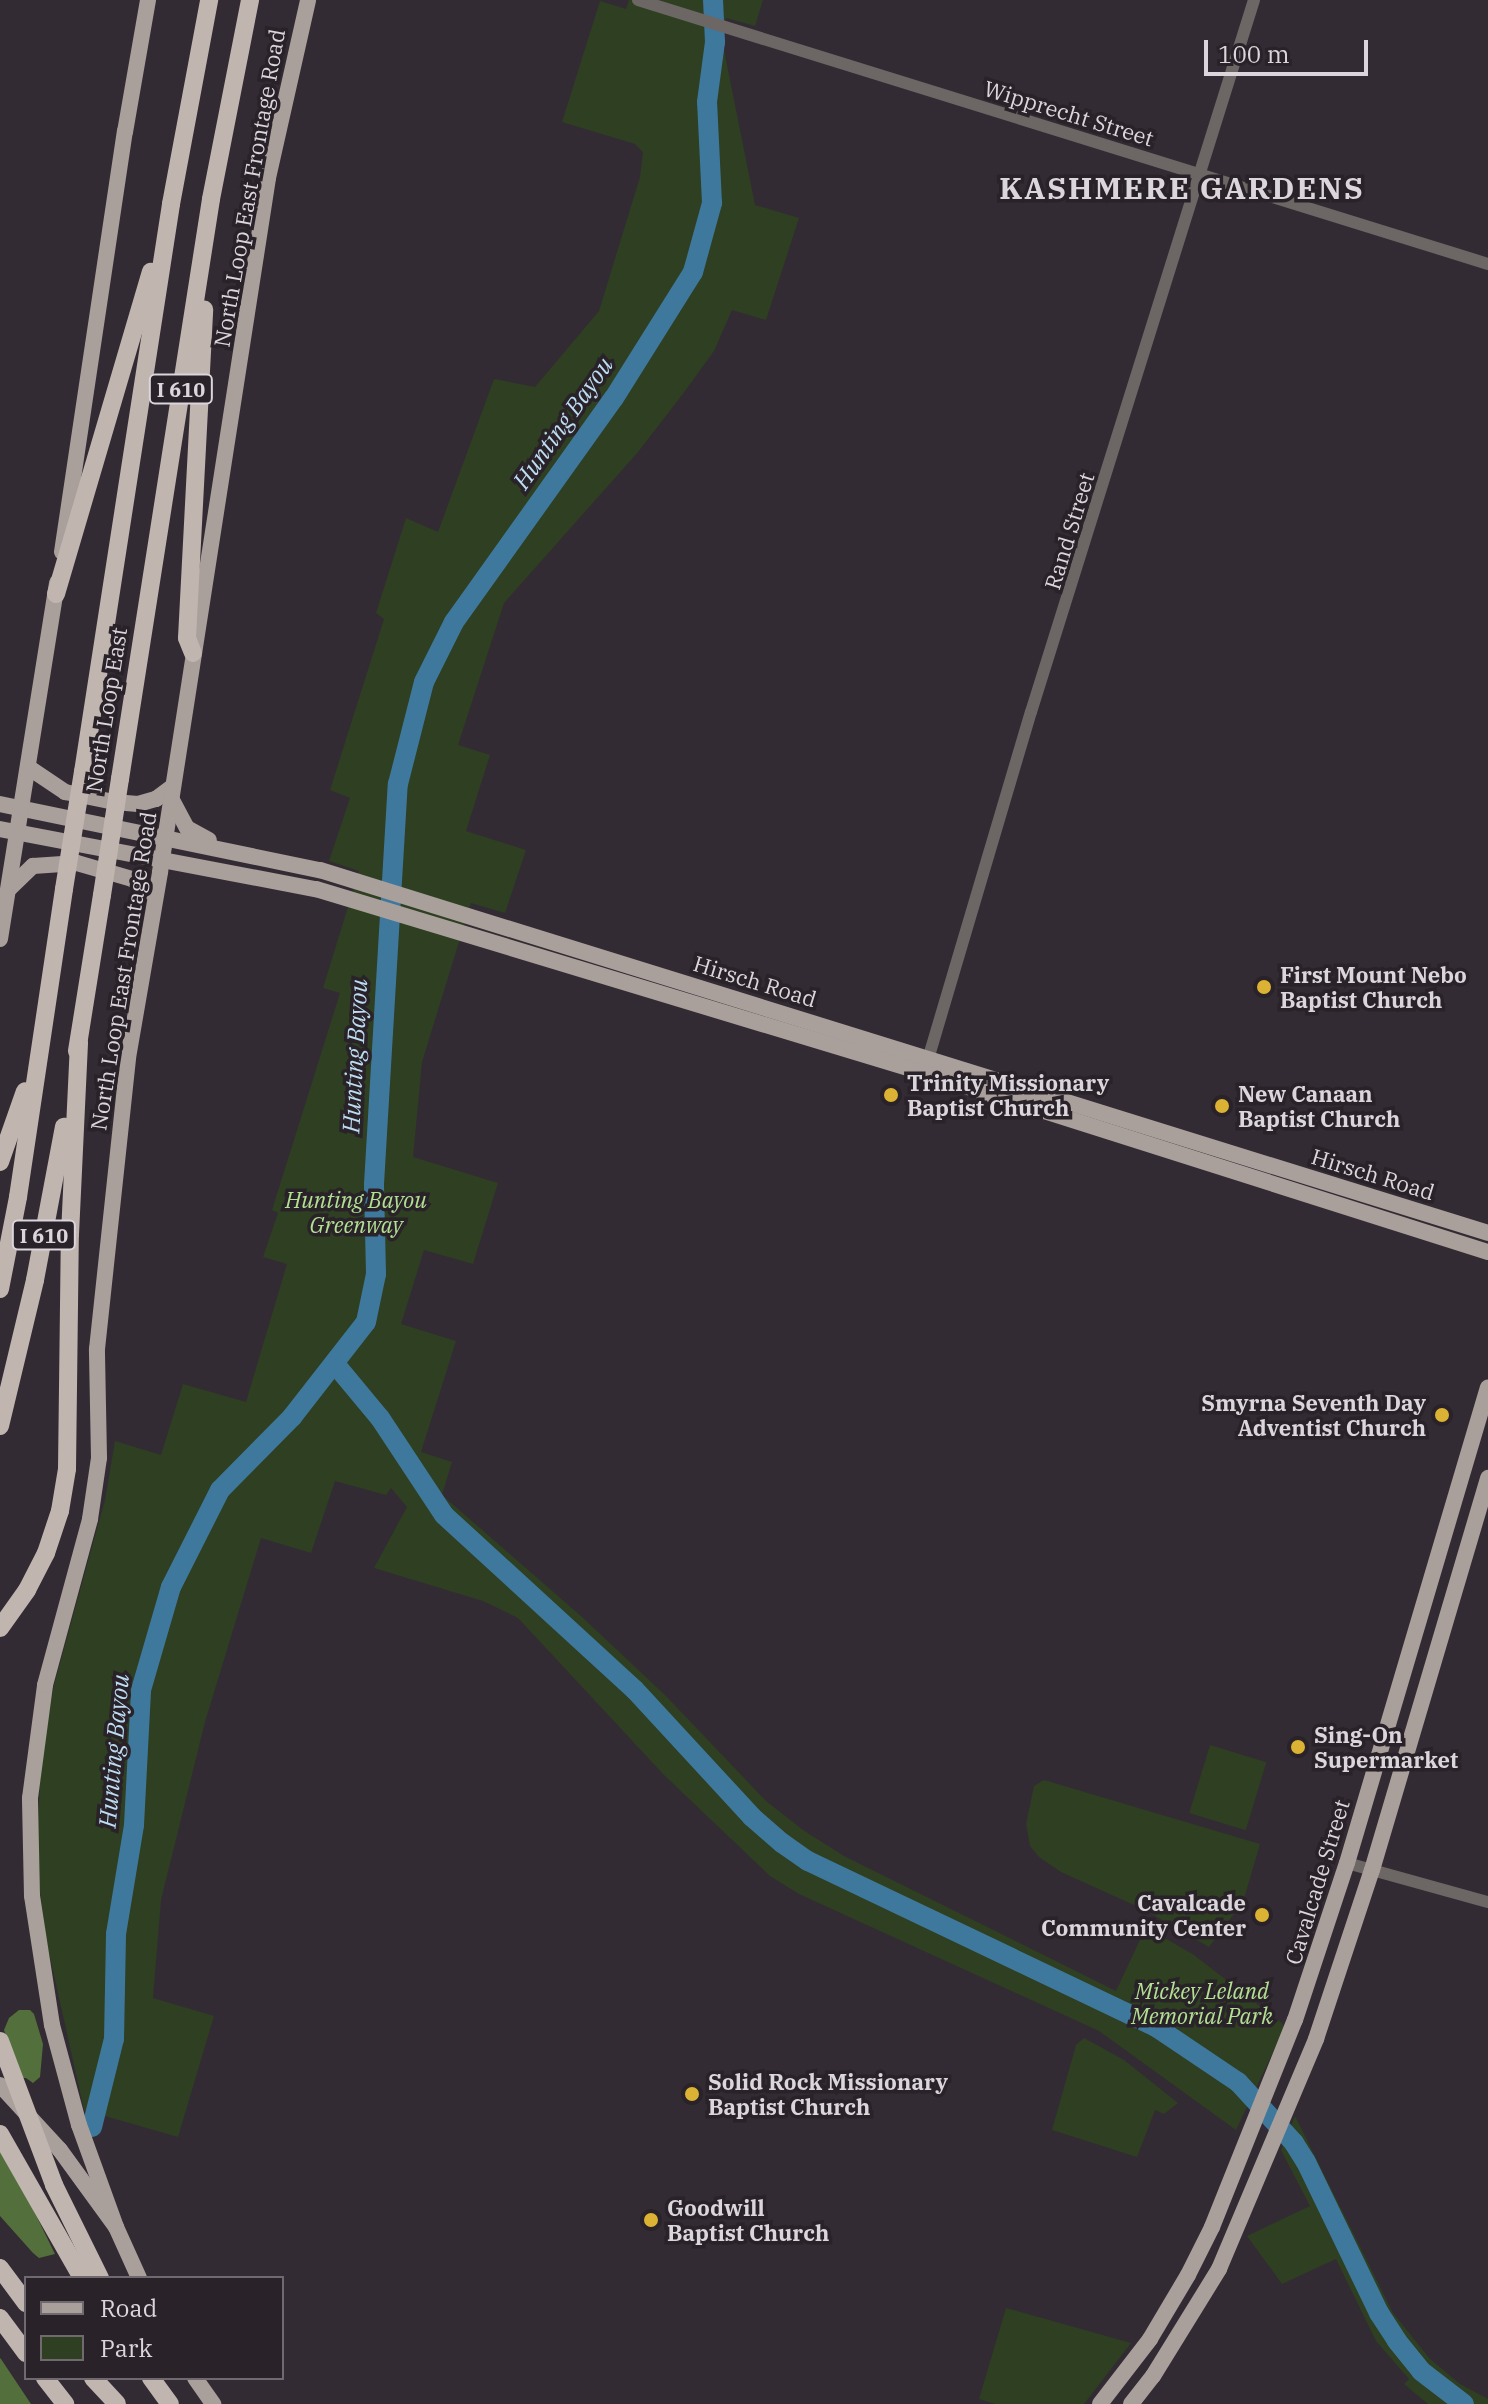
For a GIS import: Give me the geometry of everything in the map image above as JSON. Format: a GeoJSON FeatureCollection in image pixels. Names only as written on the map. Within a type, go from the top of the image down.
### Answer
{"type":"FeatureCollection","features":[{"type":"Feature","properties":{"kind":"highway","name":"North Loop East"},"geometry":{"type":"LineString","coordinates":[[0,1289],[18,1197],[171,204],[209,0]]}},
{"type":"Feature","properties":{"kind":"highway","name":"North Loop East"},"geometry":{"type":"LineString","coordinates":[[0,1426],[51,1202],[79,1042],[211,199],[250,0]]}},
{"type":"Feature","properties":{"kind":"highway"},"geometry":{"type":"LineString","coordinates":[[193,653],[187,638],[211,199]]}},
{"type":"Feature","properties":{"kind":"highway"},"geometry":{"type":"LineString","coordinates":[[56,594],[171,204]]}},
{"type":"Feature","properties":{"kind":"highway"},"geometry":{"type":"LineString","coordinates":[[0,1162],[43,1023]]}},
{"type":"Feature","properties":{"kind":"highway"},"geometry":{"type":"LineString","coordinates":[[0,1628],[27,1590],[46,1553],[60,1511],[67,1469],[71,1219],[79,1042]]}},
{"type":"Feature","properties":{"kind":"highway"},"geometry":{"type":"LineString","coordinates":[[0,2041],[54,2185],[99,2276]]}},
{"type":"Feature","properties":{"kind":"highway"},"geometry":{"type":"LineString","coordinates":[[0,2134],[81,2276]]}},
{"type":"Feature","properties":{"kind":"highway"},"geometry":{"type":"LineString","coordinates":[[0,2268],[24,2300]]}},
{"type":"Feature","properties":{"kind":"highway"},"geometry":{"type":"LineString","coordinates":[[0,2318],[24,2350]]}},
{"type":"Feature","properties":{"kind":"highway"},"geometry":{"type":"LineString","coordinates":[[45,2380],[58,2404]]}},
{"type":"Feature","properties":{"kind":"highway"},"geometry":{"type":"LineString","coordinates":[[46,2380],[65,2404]]}},
{"type":"Feature","properties":{"kind":"highway"},"geometry":{"type":"LineString","coordinates":[[84,2380],[102,2404]]}},
{"type":"Feature","properties":{"kind":"highway"},"geometry":{"type":"LineString","coordinates":[[95,2380],[117,2404]]}},
{"type":"Feature","properties":{"kind":"main road"},"geometry":{"type":"LineString","coordinates":[[0,939],[148,0]]}},
{"type":"Feature","properties":{"kind":"main road","name":"North Loop East Frontage Road"},"geometry":{"type":"LineString","coordinates":[[116,2227],[79,2125],[52,2025],[32,1896],[30,1798],[45,1685],[90,1519],[99,1458],[97,1349],[128,1058],[166,836],[268,178],[308,0]]}},
{"type":"Feature","properties":{"kind":"main road"},"geometry":{"type":"LineString","coordinates":[[28,767],[65,792],[114,802],[138,804],[172,792],[181,820],[194,834],[232,851]]}},
{"type":"Feature","properties":{"kind":"main road","name":"Hirsch Road"},"geometry":{"type":"LineString","coordinates":[[0,804],[166,836],[362,882],[926,1066],[1223,1169],[1488,1252]]}},
{"type":"Feature","properties":{"kind":"main road","name":"Hirsch Road"},"geometry":{"type":"LineString","coordinates":[[0,829],[316,889],[1229,1152],[1488,1233]]}},
{"type":"Feature","properties":{"kind":"main road"},"geometry":{"type":"LineString","coordinates":[[9,890],[21,874],[33,866],[77,863],[132,879],[155,895]]}},
{"type":"Feature","properties":{"kind":"main road"},"geometry":{"type":"LineString","coordinates":[[1223,1169],[1229,1152]]}},
{"type":"Feature","properties":{"kind":"main road","name":"Cavalcade Street"},"geometry":{"type":"LineString","coordinates":[[1100,2404],[1151,2337],[1212,2227],[1314,1970],[1488,1387]]}},
{"type":"Feature","properties":{"kind":"main road"},"geometry":{"type":"LineString","coordinates":[[1131,2404],[1170,2349],[1219,2269],[1331,1999],[1488,1478]]}},
{"type":"Feature","properties":{"kind":"main road"},"geometry":{"type":"LineString","coordinates":[[0,2085],[60,2150],[116,2227],[138,2276]]}},
{"type":"Feature","properties":{"kind":"main road"},"geometry":{"type":"LineString","coordinates":[[1151,2337],[1170,2349]]}},
{"type":"Feature","properties":{"kind":"main road"},"geometry":{"type":"LineString","coordinates":[[196,2380],[213,2404]]}},
{"type":"Feature","properties":{"kind":"street","name":"Wipprecht Street"},"geometry":{"type":"LineString","coordinates":[[638,0],[1488,264]]}},
{"type":"Feature","properties":{"kind":"street","name":"Rand Street"},"geometry":{"type":"LineString","coordinates":[[926,1066],[1026,726],[1254,0]]}},
{"type":"Feature","properties":{"kind":"street"},"geometry":{"type":"LineString","coordinates":[[1347,1863],[1488,1902]]}},
{"type":"Feature","properties":{"kind":"green space"},"geometry":{"type":"Polygon","coordinates":[[[629,0],[763,0],[755,26],[726,18],[721,35],[755,205],[799,218],[766,320],[732,310],[714,351],[638,452],[504,603],[458,745],[490,755],[466,831],[526,850],[505,913],[471,903],[422,1062],[413,1157],[498,1183],[473,1264],[424,1250],[401,1324],[456,1341],[421,1452],[452,1462],[442,1495],[582,1617],[665,1695],[766,1801],[803,1830],[844,1856],[1116,1991],[1146,1927],[1194,1955],[1283,2024],[1283,2031],[1236,2130],[1099,2031],[799,1894],[770,1876],[664,1775],[518,1618],[483,1601],[374,1568],[407,1507],[391,1488],[386,1495],[335,1481],[311,1553],[261,1538],[205,1722],[161,1900],[153,1998],[214,2016],[178,2137],[84,2110],[46,1939],[38,1875],[38,1817],[42,1750],[54,1685],[105,1500],[115,1441],[161,1455],[183,1384],[246,1402],[287,1264],[263,1257],[278,1213],[272,1210],[340,993],[323,988],[359,871],[329,861],[350,798],[330,790],[384,619],[376,613],[406,518],[438,532],[494,379],[535,387],[599,311],[640,177],[643,152],[635,144],[562,122],[600,1],[626,9],[629,0]]]}},
{"type":"Feature","properties":{"kind":"green space"},"geometry":{"type":"Polygon","coordinates":[[[1210,1745],[1266,1762],[1246,1830],[1189,1813],[1210,1745]]]}},
{"type":"Feature","properties":{"kind":"green space"},"geometry":{"type":"Polygon","coordinates":[[[1044,1780],[1260,1844],[1243,1902],[1209,1947],[1145,1910],[1061,1872],[1039,1857],[1030,1846],[1026,1824],[1034,1786],[1044,1780]]]}},
{"type":"Feature","properties":{"kind":"green space"},"geometry":{"type":"Polygon","coordinates":[[[19,2010],[30,2010],[34,2014],[43,2044],[40,2077],[33,2083],[19,2078],[4,2030],[9,2018],[19,2010]]]}},
{"type":"Feature","properties":{"kind":"green space"},"geometry":{"type":"Polygon","coordinates":[[[1084,2038],[1124,2060],[1178,2103],[1164,2114],[1155,2110],[1137,2157],[1052,2130],[1076,2045],[1084,2038]]]}},
{"type":"Feature","properties":{"kind":"green space"},"geometry":{"type":"Polygon","coordinates":[[[1295,2116],[1393,2313],[1430,2359],[1460,2384],[1488,2399],[1488,2404],[1428,2404],[1404,2384],[1409,2379],[1376,2341],[1336,2259],[1282,2284],[1247,2236],[1310,2206],[1281,2150],[1295,2116]]]}},
{"type":"Feature","properties":{"kind":"green space"},"geometry":{"type":"Polygon","coordinates":[[[0,2151],[55,2254],[39,2258],[0,2216],[0,2151]]]}},
{"type":"Feature","properties":{"kind":"green space"},"geometry":{"type":"Polygon","coordinates":[[[1006,2308],[1131,2343],[1084,2404],[995,2404],[979,2399],[1006,2308]]]}},
{"type":"Feature","properties":{"kind":"green space"},"geometry":{"type":"Polygon","coordinates":[[[1,2359],[31,2404],[0,2404],[1,2359]]]}},
{"type":"Feature","properties":{"kind":"waterway","name":"Hunting Bayou"},"geometry":{"type":"LineString","coordinates":[[92,2127],[114,2039],[116,1934],[134,1825],[141,1690],[171,1587],[220,1490],[292,1417],[366,1322],[376,1274],[374,1184],[398,784],[424,682],[454,622],[614,398],[693,272],[712,203],[707,102],[715,42],[713,0]]}},
{"type":"Feature","properties":{"kind":"waterway"},"geometry":{"type":"LineString","coordinates":[[335,1364],[380,1418],[444,1515],[634,1689],[752,1817],[782,1843],[808,1861],[1156,2027],[1238,2082],[1294,2143],[1306,2162],[1379,2313],[1397,2341],[1421,2371],[1464,2404]]}},
{"type":"Feature","properties":{"kind":"place","name":"First Mount Nebo Baptist Church"},"geometry":{"type":"Point","coordinates":[1264,987]}},
{"type":"Feature","properties":{"kind":"place","name":"Trinity Missionary Baptist Church"},"geometry":{"type":"Point","coordinates":[891,1095]}},
{"type":"Feature","properties":{"kind":"place","name":"New Canaan Baptist Church"},"geometry":{"type":"Point","coordinates":[1222,1106]}},
{"type":"Feature","properties":{"kind":"place","name":"Smyrna Seventh Day Adventist Church"},"geometry":{"type":"Point","coordinates":[1442,1415]}},
{"type":"Feature","properties":{"kind":"place","name":"Sing-On Supermarket"},"geometry":{"type":"Point","coordinates":[1298,1747]}},
{"type":"Feature","properties":{"kind":"place","name":"Cavalcade Community Center"},"geometry":{"type":"Point","coordinates":[1262,1915]}},
{"type":"Feature","properties":{"kind":"place","name":"Solid Rock Missionary Baptist Church"},"geometry":{"type":"Point","coordinates":[692,2094]}},
{"type":"Feature","properties":{"kind":"place","name":"Goodwill Baptist Church"},"geometry":{"type":"Point","coordinates":[651,2220]}},
{"type":"Feature","properties":{"kind":"district","name":"KASHMERE GARDENS"},"geometry":{"type":"Point","coordinates":[1182,188]}},
{"type":"Feature","properties":{"kind":"park label","name":"Hunting Bayou Greenway"},"geometry":{"type":"Point","coordinates":[356,1212]}},
{"type":"Feature","properties":{"kind":"park label","name":"Mickey Leland Memorial Park"},"geometry":{"type":"Point","coordinates":[1202,2002]}}]}
